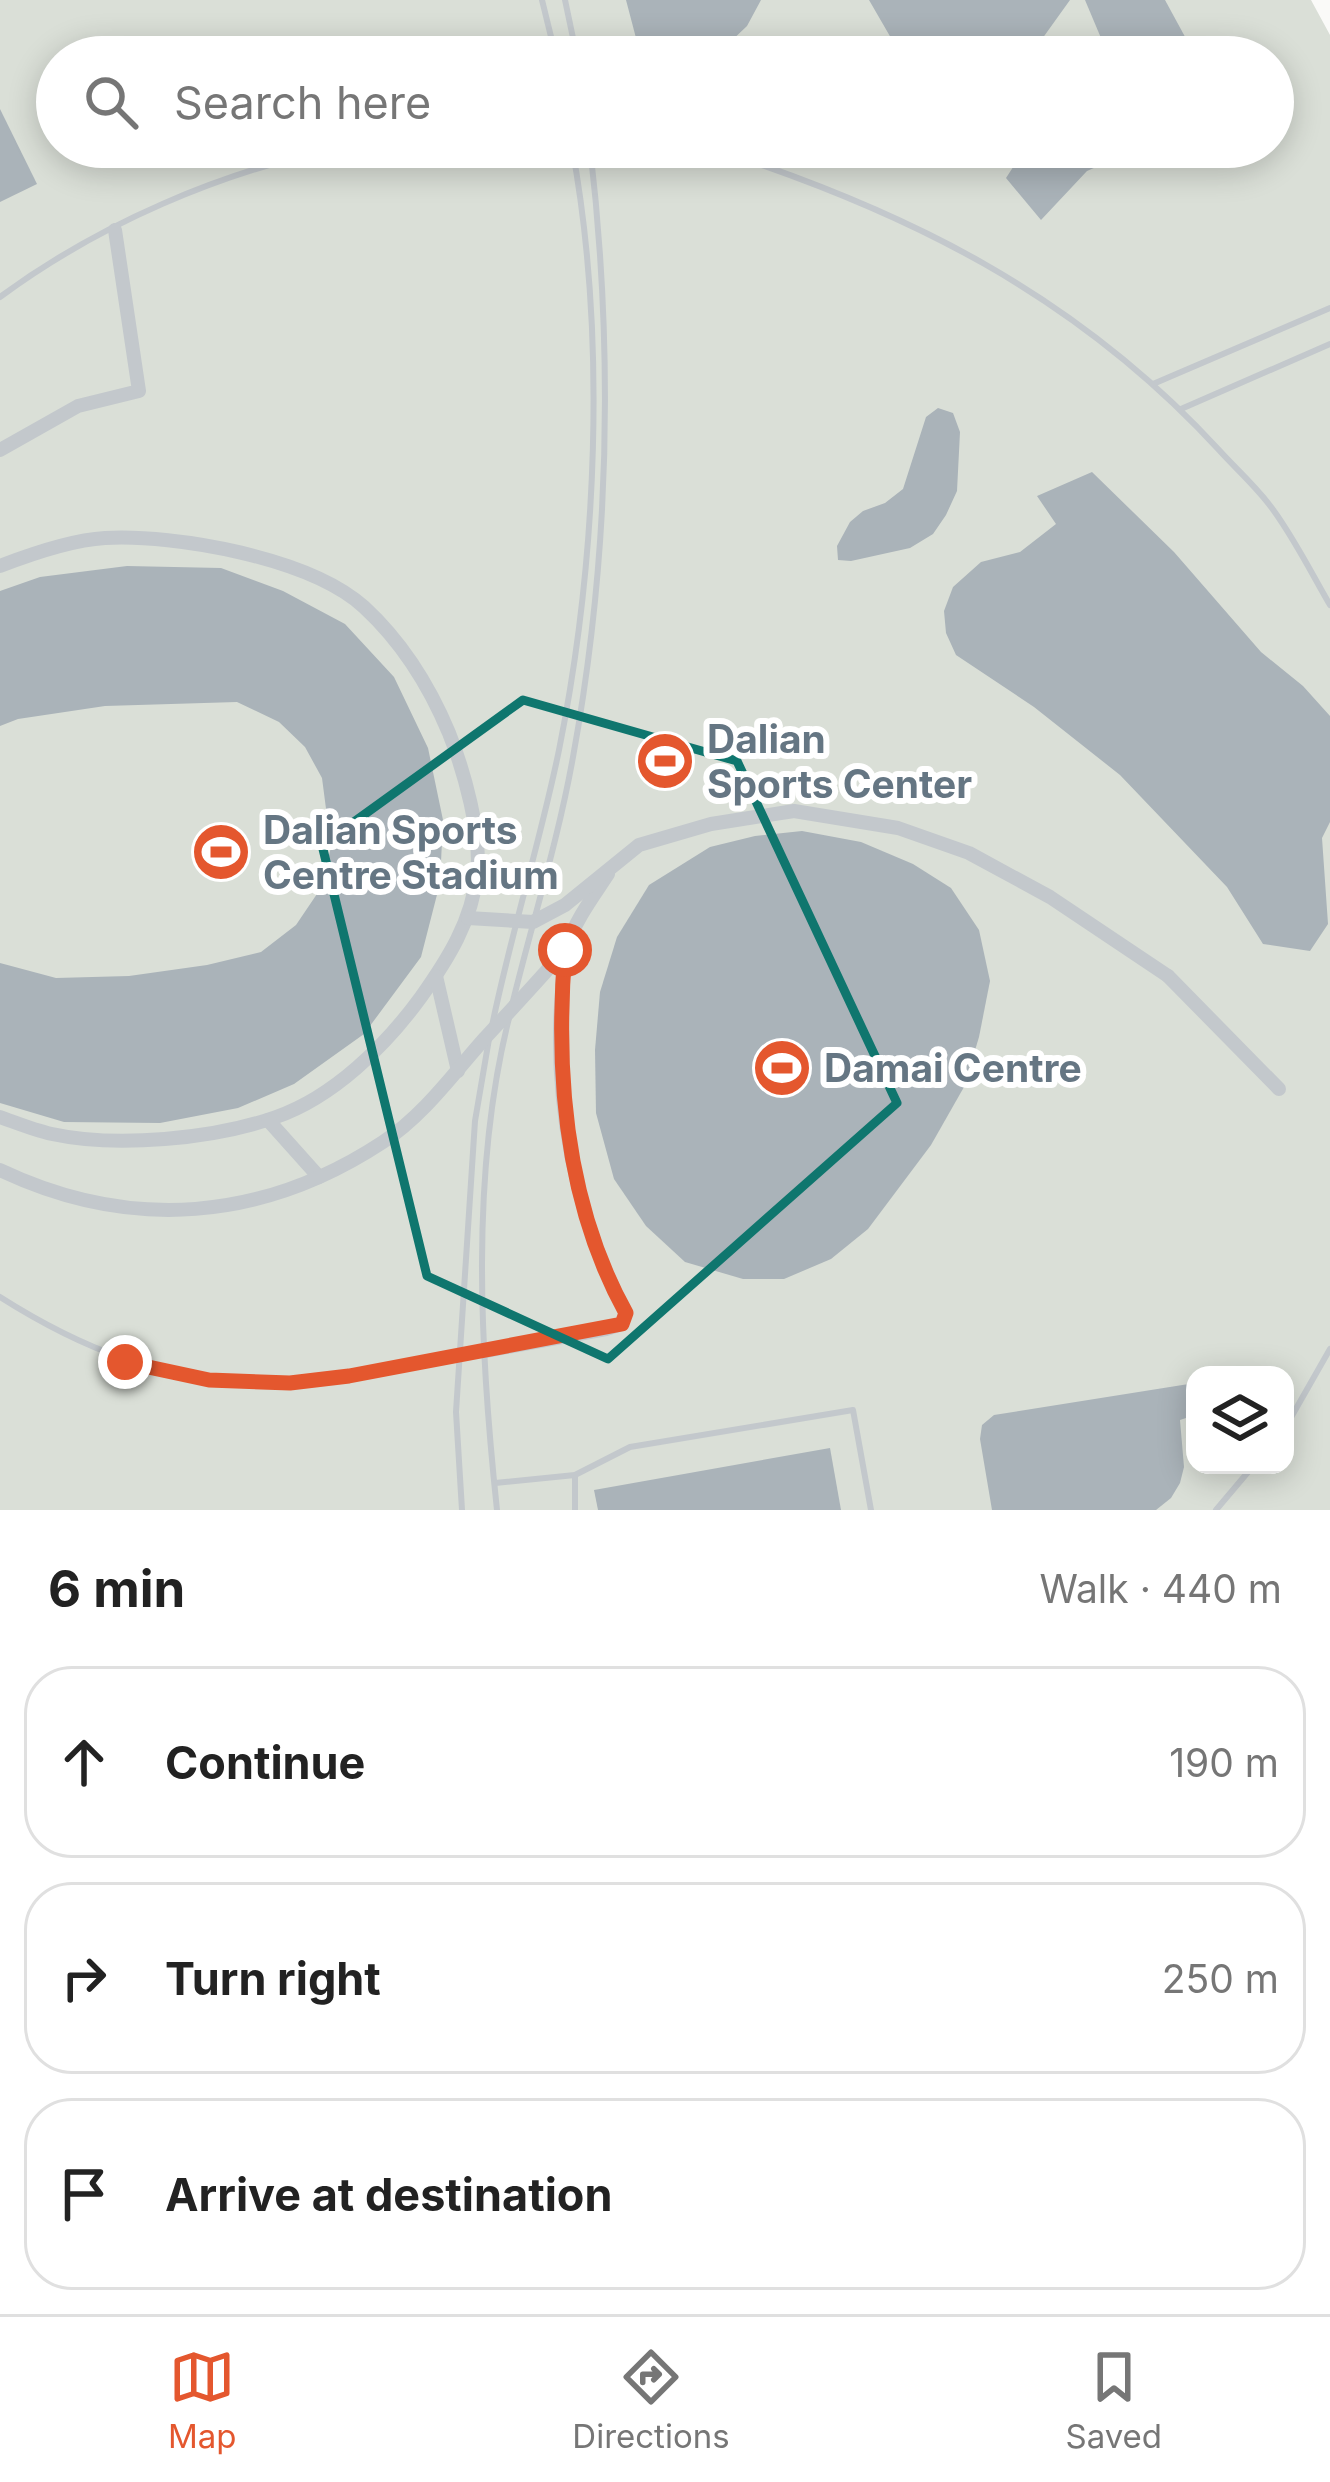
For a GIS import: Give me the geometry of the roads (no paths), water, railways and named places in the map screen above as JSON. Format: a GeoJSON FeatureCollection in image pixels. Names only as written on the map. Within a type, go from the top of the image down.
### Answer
{"type":"FeatureCollection","features":[{"type":"Feature","properties":{"kind":"street"},"geometry":{"type":"LineString","coordinates":[[0,449],[78,406],[139,391],[115,230]]}},
{"type":"Feature","properties":{"kind":"street"},"geometry":{"type":"LineString","coordinates":[[0,566],[103,538],[190,543],[280,560],[361,603],[408,655],[432,692],[466,776],[478,870],[468,919],[436,976],[385,1042],[340,1081],[268,1120],[180,1136],[117,1141],[53,1134],[0,1117]]}},
{"type":"Feature","properties":{"kind":"street"},"geometry":{"type":"LineString","coordinates":[[468,919],[533,922],[565,905],[639,845],[711,824],[794,811],[898,828],[969,854],[1050,897],[1168,976],[1279,1089]]}},
{"type":"Feature","properties":{"kind":"street"},"geometry":{"type":"LineString","coordinates":[[484,1351],[622,1324],[626,1313],[581,1189],[563,1105],[559,1028],[565,950],[578,919],[610,870]]}},
{"type":"Feature","properties":{"kind":"street"},"geometry":{"type":"LineString","coordinates":[[0,1170],[103,1204],[183,1212],[248,1204],[320,1177],[384,1142],[423,1110],[565,950]]}},
{"type":"Feature","properties":{"kind":"street"},"geometry":{"type":"LineString","coordinates":[[436,976],[458,1071]]}},
{"type":"Feature","properties":{"kind":"street"},"geometry":{"type":"LineString","coordinates":[[268,1120],[320,1177]]}},
{"type":"Feature","properties":{"kind":"lane"},"geometry":{"type":"LineString","coordinates":[[542,0],[551,36]]}},
{"type":"Feature","properties":{"kind":"lane"},"geometry":{"type":"LineString","coordinates":[[565,0],[573,36]]}},
{"type":"Feature","properties":{"kind":"lane"},"geometry":{"type":"LineString","coordinates":[[0,298],[115,230],[201,189],[261,168]]}},
{"type":"Feature","properties":{"kind":"lane"},"geometry":{"type":"LineString","coordinates":[[462,1510],[456,1412],[479,1100],[501,984],[560,745],[583,586],[591,365],[575,168]]}},
{"type":"Feature","properties":{"kind":"lane"},"geometry":{"type":"LineString","coordinates":[[497,1510],[484,1351],[485,1201],[499,1066],[573,761],[598,588],[607,364],[592,168]]}},
{"type":"Feature","properties":{"kind":"lane"},"geometry":{"type":"LineString","coordinates":[[776,168],[873,207],[1023,283],[1153,384],[1273,508],[1330,605]]}},
{"type":"Feature","properties":{"kind":"lane"},"geometry":{"type":"LineString","coordinates":[[1153,384],[1330,308]]}},
{"type":"Feature","properties":{"kind":"lane"},"geometry":{"type":"LineString","coordinates":[[1181,409],[1330,344]]}},
{"type":"Feature","properties":{"kind":"lane"},"geometry":{"type":"LineString","coordinates":[[0,1297],[54,1331],[125,1362],[209,1380],[290,1383],[484,1351]]}},
{"type":"Feature","properties":{"kind":"lane"},"geometry":{"type":"LineString","coordinates":[[1294,1412],[1330,1349]]}},
{"type":"Feature","properties":{"kind":"lane"},"geometry":{"type":"LineString","coordinates":[[495,1483],[575,1474],[630,1448],[853,1410],[871,1510]]}},
{"type":"Feature","properties":{"kind":"lane"},"geometry":{"type":"LineString","coordinates":[[575,1474],[575,1510]]}},
{"type":"Feature","properties":{"kind":"lane"},"geometry":{"type":"LineString","coordinates":[[1216,1510],[1246,1474]]}},
{"type":"Feature","properties":{"kind":"place","name":"Dalian Sports Center"},"geometry":{"type":"Point","coordinates":[665,761]}},
{"type":"Feature","properties":{"kind":"place","name":"Dalian Sports Centre Stadium"},"geometry":{"type":"Point","coordinates":[221,852]}},
{"type":"Feature","properties":{"kind":"place","name":"Damai Centre"},"geometry":{"type":"Point","coordinates":[782,1068]}}]}
